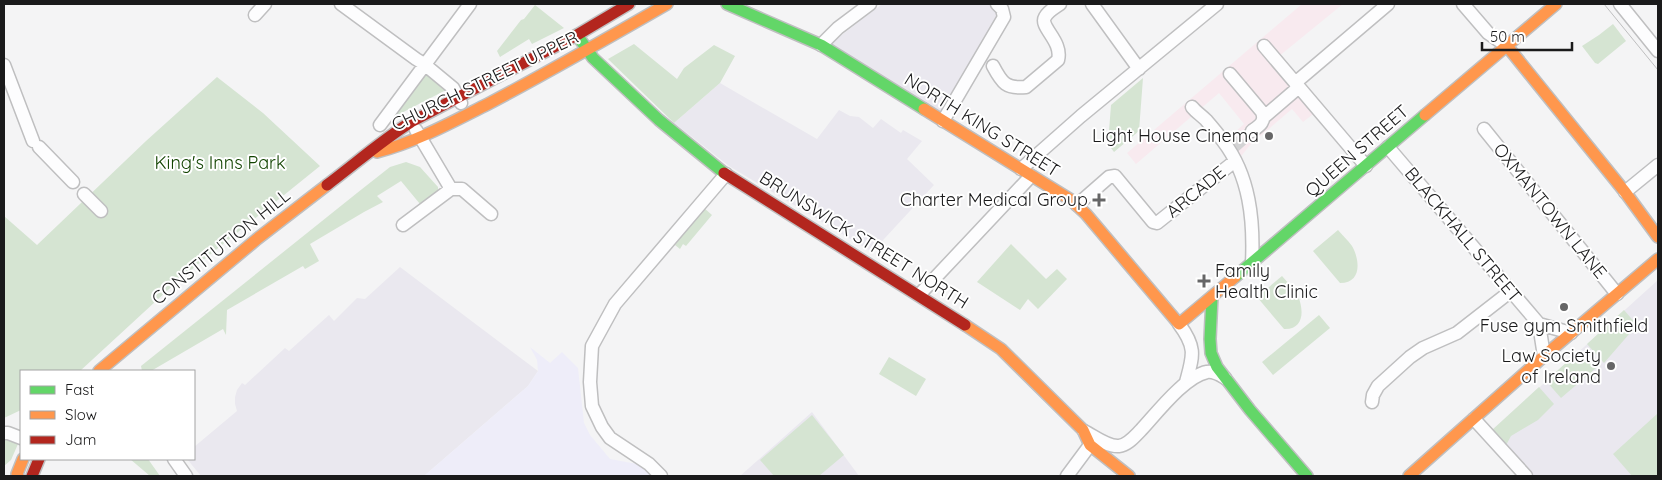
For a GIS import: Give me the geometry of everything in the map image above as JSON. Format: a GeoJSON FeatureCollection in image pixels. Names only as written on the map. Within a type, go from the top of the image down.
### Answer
{"type":"FeatureCollection","features":[{"type":"Feature","properties":{"kind":"main road","name":"CHURCH STREET UPPER"},"geometry":{"type":"LineString","coordinates":[[369,153],[387,137],[411,122],[577,35],[627,4]]}},
{"type":"Feature","properties":{"kind":"main road","name":"CHURCH STREET UPPER"},"geometry":{"type":"LineString","coordinates":[[369,153],[420,136],[468,114],[588,51],[667,4]]}},
{"type":"Feature","properties":{"kind":"main road","name":"NORTH KING STREET"},"geometry":{"type":"LineString","coordinates":[[728,4],[821,46],[1076,205],[1086,214],[1179,324]]}},
{"type":"Feature","properties":{"kind":"main road","name":"QUEEN STREET"},"geometry":{"type":"LineString","coordinates":[[1179,324],[1556,4]]}},
{"type":"Feature","properties":{"kind":"main road","name":"BRUNSWICK STREET NORTH"},"geometry":{"type":"LineString","coordinates":[[577,35],[593,58],[659,120],[726,174],[919,295],[1001,349],[1082,430],[1090,444],[1102,456],[1129,476]]}},
{"type":"Feature","properties":{"kind":"main road"},"geometry":{"type":"LineString","coordinates":[[1507,46],[1625,192],[1658,237]]}},
{"type":"Feature","properties":{"kind":"main road","name":"CONSTITUTION HILL"},"geometry":{"type":"LineString","coordinates":[[105,369],[250,245],[326,184],[369,153]]}},
{"type":"Feature","properties":{"kind":"main road"},"geometry":{"type":"LineString","coordinates":[[1409,476],[1544,356],[1658,259]]}},
{"type":"Feature","properties":{"kind":"main road"},"geometry":{"type":"LineString","coordinates":[[1212,297],[1211,353],[1218,367],[1250,410],[1307,476]]}},
{"type":"Feature","properties":{"kind":"main road"},"geometry":{"type":"LineString","coordinates":[[16,476],[22,460]]}},
{"type":"Feature","properties":{"kind":"main road"},"geometry":{"type":"LineString","coordinates":[[32,476],[39,460]]}},
{"type":"Feature","properties":{"kind":"street"},"geometry":{"type":"LineString","coordinates":[[255,15],[265,4]]}},
{"type":"Feature","properties":{"kind":"street"},"geometry":{"type":"LineString","coordinates":[[341,4],[424,64],[453,88],[468,114]]}},
{"type":"Feature","properties":{"kind":"street"},"geometry":{"type":"LineString","coordinates":[[380,124],[470,4]]}},
{"type":"Feature","properties":{"kind":"street"},"geometry":{"type":"LineString","coordinates":[[821,46],[838,28],[870,4]]}},
{"type":"Feature","properties":{"kind":"street"},"geometry":{"type":"LineString","coordinates":[[943,121],[1004,17],[1002,8],[997,4]]}},
{"type":"Feature","properties":{"kind":"street"},"geometry":{"type":"LineString","coordinates":[[993,66],[1004,83],[1010,87],[1026,88],[1054,64],[1058,60],[1059,48],[1045,26],[1044,20],[1045,16],[1060,4]]}},
{"type":"Feature","properties":{"kind":"street"},"geometry":{"type":"LineString","coordinates":[[1092,4],[1139,69]]}},
{"type":"Feature","properties":{"kind":"street"},"geometry":{"type":"LineString","coordinates":[[919,295],[1026,173],[1081,116],[1139,69],[1203,8],[1217,4]]}},
{"type":"Feature","properties":{"kind":"street"},"geometry":{"type":"LineString","coordinates":[[1252,131],[1297,85],[1388,4]]}},
{"type":"Feature","properties":{"kind":"street"},"geometry":{"type":"LineString","coordinates":[[1463,4],[1488,33],[1507,46]]}},
{"type":"Feature","properties":{"kind":"street"},"geometry":{"type":"LineString","coordinates":[[1620,4],[1658,51]]}},
{"type":"Feature","properties":{"kind":"street"},"geometry":{"type":"LineString","coordinates":[[1264,46],[1366,166]]}},
{"type":"Feature","properties":{"kind":"street"},"geometry":{"type":"LineString","coordinates":[[4,65],[36,144],[73,182]]}},
{"type":"Feature","properties":{"kind":"street"},"geometry":{"type":"LineString","coordinates":[[1230,74],[1262,112],[1263,119]]}},
{"type":"Feature","properties":{"kind":"street"},"geometry":{"type":"LineString","coordinates":[[1192,107],[1233,152],[1251,210],[1253,233],[1252,263]]}},
{"type":"Feature","properties":{"kind":"street"},"geometry":{"type":"LineString","coordinates":[[411,122],[451,189]]}},
{"type":"Feature","properties":{"kind":"street","name":"OXMANTOWN LANE"},"geometry":{"type":"LineString","coordinates":[[1484,128],[1617,294]]}},
{"type":"Feature","properties":{"kind":"street","name":"BLACKHALL STREET"},"geometry":{"type":"LineString","coordinates":[[1388,147],[1538,324],[1544,356]]}},
{"type":"Feature","properties":{"kind":"street","name":"ARCADE"},"geometry":{"type":"LineString","coordinates":[[1076,205],[1109,177],[1115,176],[1153,222],[1157,224],[1233,152]]}},
{"type":"Feature","properties":{"kind":"street"},"geometry":{"type":"LineString","coordinates":[[1625,192],[1658,165]]}},
{"type":"Feature","properties":{"kind":"street"},"geometry":{"type":"LineString","coordinates":[[661,476],[649,464],[610,438],[602,427],[592,406],[590,382],[592,346],[615,304],[726,174]]}},
{"type":"Feature","properties":{"kind":"street"},"geometry":{"type":"LineString","coordinates":[[403,225],[451,189],[462,189],[491,214]]}},
{"type":"Feature","properties":{"kind":"street"},"geometry":{"type":"LineString","coordinates":[[84,194],[101,211]]}},
{"type":"Feature","properties":{"kind":"street"},"geometry":{"type":"LineString","coordinates":[[1372,402],[1373,395],[1378,386],[1410,357],[1423,348],[1457,333],[1511,291]]}},
{"type":"Feature","properties":{"kind":"street"},"geometry":{"type":"LineString","coordinates":[[1179,324],[1188,338],[1193,355],[1186,382]]}},
{"type":"Feature","properties":{"kind":"street"},"geometry":{"type":"LineString","coordinates":[[1538,324],[1571,333]]}},
{"type":"Feature","properties":{"kind":"street"},"geometry":{"type":"LineString","coordinates":[[1082,430],[1108,445],[1119,446],[1137,434],[1186,382],[1208,372],[1216,373],[1225,378]]}},
{"type":"Feature","properties":{"kind":"street"},"geometry":{"type":"LineString","coordinates":[[1474,419],[1526,476]]}},
{"type":"Feature","properties":{"kind":"street"},"geometry":{"type":"LineString","coordinates":[[4,433],[20,438]]}},
{"type":"Feature","properties":{"kind":"street"},"geometry":{"type":"LineString","coordinates":[[1067,476],[1090,444]]}},
{"type":"Feature","properties":{"kind":"street"},"geometry":{"type":"LineString","coordinates":[[175,460],[186,476]]}},
{"type":"Feature","properties":{"kind":"shaded area"},"geometry":{"type":"Polygon","coordinates":[[[882,4],[993,4],[1000,19],[943,114],[830,44],[882,4]]]}},
{"type":"Feature","properties":{"kind":"shaded area"},"geometry":{"type":"Polygon","coordinates":[[[1302,4],[1343,4],[1278,57],[1321,108],[1303,122],[1292,109],[1250,145],[1239,159],[1224,142],[1244,124],[1219,93],[1136,164],[1127,153],[1302,4]]]}},
{"type":"Feature","properties":{"kind":"shaded area"},"geometry":{"type":"Polygon","coordinates":[[[720,83],[817,139],[839,110],[850,116],[859,117],[873,128],[881,119],[901,133],[903,130],[922,141],[907,159],[934,185],[872,252],[729,166],[674,123],[720,83]]]}},
{"type":"Feature","properties":{"kind":"shaded area"},"geometry":{"type":"Polygon","coordinates":[[[400,267],[538,371],[528,386],[424,476],[201,476],[188,460],[195,460],[195,446],[237,411],[235,397],[242,383],[245,385],[285,348],[289,351],[329,315],[334,321],[357,298],[365,299],[400,267]]]}},
{"type":"Feature","properties":{"kind":"shaded area","name":"Law Society of Ireland"},"geometry":{"type":"Polygon","coordinates":[[[1658,280],[1658,476],[1532,476],[1491,431],[1658,280]]]}},
{"type":"Feature","properties":{"kind":"shaded area"},"geometry":{"type":"Polygon","coordinates":[[[530,347],[550,363],[562,352],[578,368],[584,423],[590,435],[610,459],[637,464],[652,476],[424,476],[528,386],[538,371],[537,360],[530,347]]]}},
{"type":"Feature","properties":{"kind":"shaded area"},"geometry":{"type":"Polygon","coordinates":[[[812,412],[859,476],[740,476],[812,412]]]}},
{"type":"Feature","properties":{"kind":"green space"},"geometry":{"type":"Polygon","coordinates":[[[535,5],[564,28],[532,44],[529,39],[500,57],[497,51],[535,5]]]}},
{"type":"Feature","properties":{"kind":"green space"},"geometry":{"type":"Polygon","coordinates":[[[1613,24],[1626,41],[1598,64],[1595,63],[1582,46],[1613,24]]]}},
{"type":"Feature","properties":{"kind":"green space"},"geometry":{"type":"Polygon","coordinates":[[[634,44],[677,79],[684,68],[714,45],[735,56],[720,83],[674,123],[608,59],[634,44]]]}},
{"type":"Feature","properties":{"kind":"green space"},"geometry":{"type":"Polygon","coordinates":[[[424,73],[446,90],[386,121],[424,73]]]}},
{"type":"Feature","properties":{"kind":"green space","name":"King's Inns Park"},"geometry":{"type":"Polygon","coordinates":[[[217,77],[263,113],[320,166],[181,278],[81,370],[20,370],[20,410],[4,418],[4,216],[37,245],[146,141],[217,77]]]}},
{"type":"Feature","properties":{"kind":"green space"},"geometry":{"type":"Polygon","coordinates":[[[1143,78],[1139,131],[1114,152],[1108,144],[1111,105],[1143,78]]]}},
{"type":"Feature","properties":{"kind":"green space"},"geometry":{"type":"Polygon","coordinates":[[[406,162],[420,167],[438,187],[438,192],[420,204],[401,181],[377,196],[383,202],[310,244],[319,261],[305,269],[303,266],[227,310],[226,335],[223,329],[153,370],[142,370],[141,366],[390,167],[406,162]]]}},
{"type":"Feature","properties":{"kind":"green space"},"geometry":{"type":"Polygon","coordinates":[[[704,208],[712,215],[686,246],[683,244],[680,249],[675,245],[704,208]]]}},
{"type":"Feature","properties":{"kind":"green space"},"geometry":{"type":"Polygon","coordinates":[[[1338,230],[1352,246],[1358,264],[1356,275],[1347,282],[1340,283],[1313,251],[1338,230]]]}},
{"type":"Feature","properties":{"kind":"green space"},"geometry":{"type":"Polygon","coordinates":[[[1011,244],[1046,279],[1057,269],[1067,279],[1038,309],[1028,299],[1020,310],[977,282],[1011,244]]]}},
{"type":"Feature","properties":{"kind":"green space"},"geometry":{"type":"Polygon","coordinates":[[[1282,276],[1296,292],[1302,310],[1300,321],[1296,326],[1284,329],[1257,297],[1282,276]]]}},
{"type":"Feature","properties":{"kind":"green space"},"geometry":{"type":"Polygon","coordinates":[[[1624,310],[1637,325],[1604,363],[1587,344],[1624,310]]]}},
{"type":"Feature","properties":{"kind":"green space"},"geometry":{"type":"Polygon","coordinates":[[[1319,315],[1330,328],[1273,375],[1262,362],[1319,315]]]}},
{"type":"Feature","properties":{"kind":"green space"},"geometry":{"type":"Polygon","coordinates":[[[1580,350],[1596,368],[1561,398],[1546,381],[1580,350]]]}},
{"type":"Feature","properties":{"kind":"green space"},"geometry":{"type":"Polygon","coordinates":[[[889,357],[926,379],[916,396],[879,374],[889,357]]]}},
{"type":"Feature","properties":{"kind":"green space"},"geometry":{"type":"Polygon","coordinates":[[[1539,387],[1554,404],[1538,420],[1511,436],[1505,447],[1491,431],[1539,387]]]}},
{"type":"Feature","properties":{"kind":"green space"},"geometry":{"type":"Polygon","coordinates":[[[1657,414],[1658,476],[1632,476],[1613,454],[1657,414]]]}},
{"type":"Feature","properties":{"kind":"green space"},"geometry":{"type":"Polygon","coordinates":[[[812,415],[844,455],[819,476],[774,476],[760,460],[812,415]]]}},
{"type":"Feature","properties":{"kind":"green space"},"geometry":{"type":"Polygon","coordinates":[[[4,438],[18,444],[11,460],[4,466],[4,438]]]}},
{"type":"Feature","properties":{"kind":"green space"},"geometry":{"type":"Polygon","coordinates":[[[131,460],[149,460],[160,476],[150,476],[131,460]]]}},
{"type":"Feature","properties":{"kind":"tunnel"},"geometry":{"type":"LineString","coordinates":[[1234,147],[1252,131]]}},
{"type":"Feature","properties":{"kind":"tram line"},"geometry":{"type":"LineString","coordinates":[[1604,4],[1658,70]]}},
{"type":"Feature","properties":{"kind":"traffic: fast"},"geometry":{"type":"LineString","coordinates":[[727,4],[821,45],[924,109]]}},
{"type":"Feature","properties":{"kind":"traffic: fast"},"geometry":{"type":"LineString","coordinates":[[577,35],[593,58],[659,120],[724,173]]}},
{"type":"Feature","properties":{"kind":"traffic: fast"},"geometry":{"type":"LineString","coordinates":[[1235,277],[1425,115]]}},
{"type":"Feature","properties":{"kind":"traffic: fast"},"geometry":{"type":"LineString","coordinates":[[1212,297],[1210,339],[1211,353],[1217,367],[1250,410],[1307,476]]}},
{"type":"Feature","properties":{"kind":"traffic: slow"},"geometry":{"type":"LineString","coordinates":[[377,152],[420,137],[488,104],[667,4]]}},
{"type":"Feature","properties":{"kind":"traffic: slow"},"geometry":{"type":"LineString","coordinates":[[1425,115],[1556,4]]}},
{"type":"Feature","properties":{"kind":"traffic: slow"},"geometry":{"type":"LineString","coordinates":[[1507,46],[1625,192],[1658,237]]}},
{"type":"Feature","properties":{"kind":"traffic: slow"},"geometry":{"type":"LineString","coordinates":[[924,109],[1071,200],[1086,214],[1179,324],[1235,277]]}},
{"type":"Feature","properties":{"kind":"traffic: slow"},"geometry":{"type":"LineString","coordinates":[[100,370],[257,239],[327,185]]}},
{"type":"Feature","properties":{"kind":"traffic: slow"},"geometry":{"type":"LineString","coordinates":[[1409,476],[1544,356],[1658,259]]}},
{"type":"Feature","properties":{"kind":"traffic: slow"},"geometry":{"type":"LineString","coordinates":[[965,325],[1001,349],[1083,430],[1090,445],[1129,476]]}},
{"type":"Feature","properties":{"kind":"traffic: slow"},"geometry":{"type":"LineString","coordinates":[[18,476],[17,474],[23,460]]}},
{"type":"Feature","properties":{"kind":"traffic: jam"},"geometry":{"type":"LineString","coordinates":[[327,185],[411,122],[577,35],[629,4]]}},
{"type":"Feature","properties":{"kind":"traffic: jam"},"geometry":{"type":"LineString","coordinates":[[724,173],[965,325]]}},
{"type":"Feature","properties":{"kind":"traffic: jam"},"geometry":{"type":"LineString","coordinates":[[32,476],[39,460]]}},
{"type":"Feature","properties":{"kind":"place","name":"Light House Cinema"},"geometry":{"type":"Point","coordinates":[1269,136]}},
{"type":"Feature","properties":{"kind":"place","name":"Charter Medical Group"},"geometry":{"type":"Point","coordinates":[1099,200]}},
{"type":"Feature","properties":{"kind":"place","name":"Family Health Clinic"},"geometry":{"type":"Point","coordinates":[1204,281]}},
{"type":"Feature","properties":{"kind":"place","name":"Fuse gym Smithfield"},"geometry":{"type":"Point","coordinates":[1564,307]}},
{"type":"Feature","properties":{"kind":"place","name":"Law Society of Ireland"},"geometry":{"type":"Point","coordinates":[1611,366]}}]}
